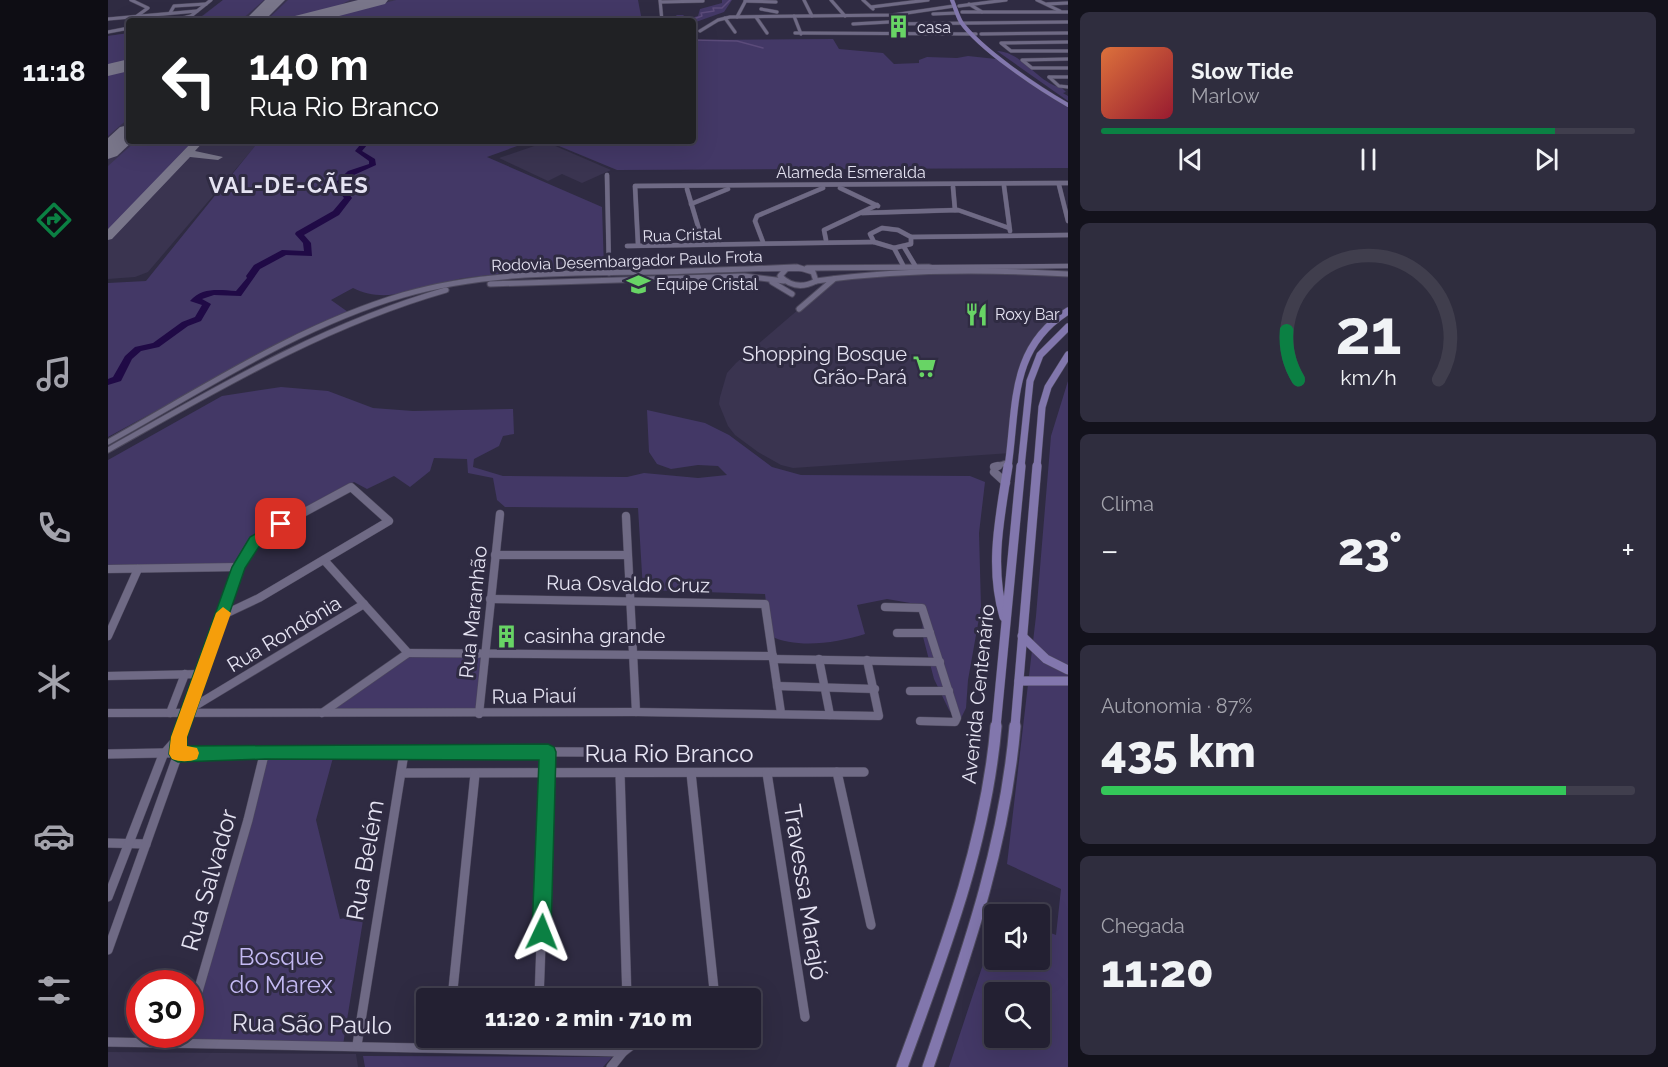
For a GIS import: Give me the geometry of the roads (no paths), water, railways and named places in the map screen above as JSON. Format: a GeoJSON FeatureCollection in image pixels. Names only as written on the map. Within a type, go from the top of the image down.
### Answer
{"type":"FeatureCollection","features":[{"type":"Feature","properties":{"kind":"main road"},"geometry":{"type":"LineString","coordinates":[[952,0],[964,23],[978,34],[989,49],[1015,70],[1068,103]]}},
{"type":"Feature","properties":{"kind":"main road"},"geometry":{"type":"LineString","coordinates":[[957,0],[957,6]]}},
{"type":"Feature","properties":{"kind":"main road"},"geometry":{"type":"LineString","coordinates":[[1005,621],[1000,605],[996,574],[1016,394],[1029,348],[1050,324],[1068,311]]}},
{"type":"Feature","properties":{"kind":"main road","name":"Avenida Centenário"},"geometry":{"type":"LineString","coordinates":[[902,1067],[954,925],[982,813],[995,735],[1030,381],[1040,355],[1068,327]]}},
{"type":"Feature","properties":{"kind":"main road","name":"Avenida Centenário"},"geometry":{"type":"LineString","coordinates":[[928,1067],[975,928],[993,863],[1014,741],[1042,407],[1048,387],[1068,355]]}},
{"type":"Feature","properties":{"kind":"main road"},"geometry":{"type":"LineString","coordinates":[[1022,636],[1046,659],[1068,670]]}},
{"type":"Feature","properties":{"kind":"main road"},"geometry":{"type":"LineString","coordinates":[[1019,681],[1068,681]]}},
{"type":"Feature","properties":{"kind":"street"},"geometry":{"type":"LineString","coordinates":[[131,0],[148,8],[135,18]]}},
{"type":"Feature","properties":{"kind":"street"},"geometry":{"type":"LineString","coordinates":[[182,18],[190,16],[211,0]]}},
{"type":"Feature","properties":{"kind":"street"},"geometry":{"type":"LineString","coordinates":[[662,18],[660,1],[702,0],[706,5]]}},
{"type":"Feature","properties":{"kind":"street"},"geometry":{"type":"LineString","coordinates":[[804,0],[812,16]]}},
{"type":"Feature","properties":{"kind":"street"},"geometry":{"type":"LineString","coordinates":[[831,0],[853,25],[1068,22]]}},
{"type":"Feature","properties":{"kind":"street"},"geometry":{"type":"LineString","coordinates":[[863,0],[905,35]]}},
{"type":"Feature","properties":{"kind":"street"},"geometry":{"type":"LineString","coordinates":[[871,7],[928,0]]}},
{"type":"Feature","properties":{"kind":"street"},"geometry":{"type":"LineString","coordinates":[[924,15],[957,6],[1006,0]]}},
{"type":"Feature","properties":{"kind":"street"},"geometry":{"type":"LineString","coordinates":[[1037,0],[1062,12]]}},
{"type":"Feature","properties":{"kind":"street"},"geometry":{"type":"LineString","coordinates":[[686,1],[690,7]]}},
{"type":"Feature","properties":{"kind":"street"},"geometry":{"type":"LineString","coordinates":[[737,17],[746,1],[776,1],[779,16]]}},
{"type":"Feature","properties":{"kind":"street"},"geometry":{"type":"LineString","coordinates":[[906,3],[934,23]]}},
{"type":"Feature","properties":{"kind":"street"},"geometry":{"type":"LineString","coordinates":[[1045,4],[1068,3]]}},
{"type":"Feature","properties":{"kind":"street"},"geometry":{"type":"LineString","coordinates":[[170,14],[174,6],[206,4]]}},
{"type":"Feature","properties":{"kind":"street"},"geometry":{"type":"LineString","coordinates":[[969,4],[1013,34]]}},
{"type":"Feature","properties":{"kind":"street"},"geometry":{"type":"LineString","coordinates":[[761,9],[777,12]]}},
{"type":"Feature","properties":{"kind":"street"},"geometry":{"type":"LineString","coordinates":[[135,18],[197,11]]}},
{"type":"Feature","properties":{"kind":"street"},"geometry":{"type":"LineString","coordinates":[[696,29],[701,30],[725,18],[756,16],[924,15],[983,12],[1068,13]]}},
{"type":"Feature","properties":{"kind":"street"},"geometry":{"type":"LineString","coordinates":[[756,16],[766,33]]}},
{"type":"Feature","properties":{"kind":"street"},"geometry":{"type":"LineString","coordinates":[[794,16],[801,33]]}},
{"type":"Feature","properties":{"kind":"street"},"geometry":{"type":"LineString","coordinates":[[725,18],[735,32]]}},
{"type":"Feature","properties":{"kind":"street"},"geometry":{"type":"LineString","coordinates":[[108,20],[126,19]]}},
{"type":"Feature","properties":{"kind":"street"},"geometry":{"type":"LineString","coordinates":[[108,32],[126,29]]}},
{"type":"Feature","properties":{"kind":"street"},"geometry":{"type":"LineString","coordinates":[[795,33],[905,35],[1068,33]]}},
{"type":"Feature","properties":{"kind":"street"},"geometry":{"type":"LineString","coordinates":[[1053,34],[1068,49]]}},
{"type":"Feature","properties":{"kind":"street"},"geometry":{"type":"LineString","coordinates":[[1068,42],[1001,43],[1011,51],[1068,49]]}},
{"type":"Feature","properties":{"kind":"street"},"geometry":{"type":"LineString","coordinates":[[1068,59],[1022,60],[1034,68],[1068,68]]}},
{"type":"Feature","properties":{"kind":"street"},"geometry":{"type":"LineString","coordinates":[[1068,77],[1049,77],[1059,86],[1068,87]]}},
{"type":"Feature","properties":{"kind":"street"},"geometry":{"type":"LineString","coordinates":[[608,175],[609,273]]}},
{"type":"Feature","properties":{"kind":"street","name":"Alameda Esmeralda"},"geometry":{"type":"LineString","coordinates":[[634,188],[1068,184]]}},
{"type":"Feature","properties":{"kind":"street","name":"Alameda Esmeralda"},"geometry":{"type":"LineString","coordinates":[[927,185],[953,187],[1068,184]]}},
{"type":"Feature","properties":{"kind":"street","name":"Alameda Esmeralda"},"geometry":{"type":"LineString","coordinates":[[634,188],[784,187],[792,189],[849,186]]}},
{"type":"Feature","properties":{"kind":"street"},"geometry":{"type":"LineString","coordinates":[[1004,186],[1011,236]]}},
{"type":"Feature","properties":{"kind":"street"},"geometry":{"type":"LineString","coordinates":[[1059,186],[1068,221]]}},
{"type":"Feature","properties":{"kind":"street"},"geometry":{"type":"LineString","coordinates":[[953,187],[955,210]]}},
{"type":"Feature","properties":{"kind":"street"},"geometry":{"type":"LineString","coordinates":[[634,188],[638,244]]}},
{"type":"Feature","properties":{"kind":"street"},"geometry":{"type":"LineString","coordinates":[[762,242],[755,221],[757,216],[823,188]]}},
{"type":"Feature","properties":{"kind":"street"},"geometry":{"type":"LineString","coordinates":[[840,188],[892,212]]}},
{"type":"Feature","properties":{"kind":"street"},"geometry":{"type":"LineString","coordinates":[[687,189],[703,243]]}},
{"type":"Feature","properties":{"kind":"street"},"geometry":{"type":"LineString","coordinates":[[692,204],[728,189]]}},
{"type":"Feature","properties":{"kind":"street"},"geometry":{"type":"LineString","coordinates":[[792,189],[805,196]]}},
{"type":"Feature","properties":{"kind":"street"},"geometry":{"type":"LineString","coordinates":[[826,240],[824,230],[877,206]]}},
{"type":"Feature","properties":{"kind":"street"},"geometry":{"type":"LineString","coordinates":[[862,213],[955,210],[1010,228]]}},
{"type":"Feature","properties":{"kind":"street"},"geometry":{"type":"LineString","coordinates":[[991,237],[992,222]]}},
{"type":"Feature","properties":{"kind":"street"},"geometry":{"type":"LineString","coordinates":[[912,239],[904,247],[894,248],[872,240],[872,231],[889,228],[902,231],[912,239],[1068,236]]}},
{"type":"Feature","properties":{"kind":"street"},"geometry":{"type":"LineString","coordinates":[[977,239],[1011,236],[1046,237]]}},
{"type":"Feature","properties":{"kind":"street","name":"Rua Cristal"},"geometry":{"type":"LineString","coordinates":[[872,240],[703,243],[671,245],[627,247],[638,244],[872,240]]}},
{"type":"Feature","properties":{"kind":"street"},"geometry":{"type":"LineString","coordinates":[[904,247],[916,267]]}},
{"type":"Feature","properties":{"kind":"street"},"geometry":{"type":"LineString","coordinates":[[894,248],[904,267]]}},
{"type":"Feature","properties":{"kind":"street"},"geometry":{"type":"LineString","coordinates":[[802,268],[1068,266]]}},
{"type":"Feature","properties":{"kind":"street"},"geometry":{"type":"LineString","coordinates":[[941,272],[954,270],[950,267]]}},
{"type":"Feature","properties":{"kind":"street"},"geometry":{"type":"LineString","coordinates":[[784,281],[781,274],[788,268]]}},
{"type":"Feature","properties":{"kind":"street"},"geometry":{"type":"LineString","coordinates":[[802,268],[815,274],[816,281],[877,272],[1068,274]]}},
{"type":"Feature","properties":{"kind":"street","name":"Rodovia Desembargador Paulo Frota"},"geometry":{"type":"LineString","coordinates":[[108,442],[307,333],[384,302],[471,281],[609,273],[802,268]]}},
{"type":"Feature","properties":{"kind":"street"},"geometry":{"type":"LineString","coordinates":[[799,309],[836,277]]}},
{"type":"Feature","properties":{"kind":"street"},"geometry":{"type":"LineString","coordinates":[[761,278],[792,294]]}},
{"type":"Feature","properties":{"kind":"street","name":"Rodovia Desembargador Paulo Frota"},"geometry":{"type":"LineString","coordinates":[[108,450],[289,351],[373,312],[445,291],[471,286],[603,280],[761,278],[800,286],[816,281]]}},
{"type":"Feature","properties":{"kind":"street"},"geometry":{"type":"LineString","coordinates":[[1006,483],[994,470],[1009,462]]}},
{"type":"Feature","properties":{"kind":"street"},"geometry":{"type":"LineString","coordinates":[[108,950],[178,754],[179,737],[189,711],[222,615],[239,567],[252,544],[264,534],[352,487],[389,522],[260,598],[222,615]]}},
{"type":"Feature","properties":{"kind":"street","name":"Rua Maranhão"},"geometry":{"type":"LineString","coordinates":[[479,714],[500,514]]}},
{"type":"Feature","properties":{"kind":"street"},"geometry":{"type":"LineString","coordinates":[[626,516],[626,555],[636,711]]}},
{"type":"Feature","properties":{"kind":"street"},"geometry":{"type":"LineString","coordinates":[[495,555],[626,555]]}},
{"type":"Feature","properties":{"kind":"street"},"geometry":{"type":"LineString","coordinates":[[324,560],[408,653]]}},
{"type":"Feature","properties":{"kind":"street"},"geometry":{"type":"LineString","coordinates":[[108,570],[239,567]]}},
{"type":"Feature","properties":{"kind":"street"},"geometry":{"type":"LineString","coordinates":[[108,636],[138,569]]}},
{"type":"Feature","properties":{"kind":"street","name":"Rua Osvaldo Cruz"},"geometry":{"type":"LineString","coordinates":[[490,599],[630,599],[765,603],[773,657]]}},
{"type":"Feature","properties":{"kind":"street","name":"Rua Rondônia"},"geometry":{"type":"LineString","coordinates":[[189,711],[364,604]]}},
{"type":"Feature","properties":{"kind":"street"},"geometry":{"type":"LineString","coordinates":[[885,607],[921,608],[957,721],[920,721]]}},
{"type":"Feature","properties":{"kind":"street"},"geometry":{"type":"LineString","coordinates":[[897,633],[930,633]]}},
{"type":"Feature","properties":{"kind":"street"},"geometry":{"type":"LineString","coordinates":[[321,714],[408,653],[632,654],[940,662]]}},
{"type":"Feature","properties":{"kind":"street"},"geometry":{"type":"LineString","coordinates":[[773,657],[781,713]]}},
{"type":"Feature","properties":{"kind":"street"},"geometry":{"type":"LineString","coordinates":[[819,659],[830,715]]}},
{"type":"Feature","properties":{"kind":"street"},"geometry":{"type":"LineString","coordinates":[[777,686],[875,689],[867,660]]}},
{"type":"Feature","properties":{"kind":"street"},"geometry":{"type":"LineString","coordinates":[[170,713],[184,674]]}},
{"type":"Feature","properties":{"kind":"street"},"geometry":{"type":"LineString","coordinates":[[108,676],[202,674]]}},
{"type":"Feature","properties":{"kind":"street","name":"Rua Piauí"},"geometry":{"type":"LineString","coordinates":[[108,713],[189,711],[479,714],[636,711],[881,716],[875,689]]}},
{"type":"Feature","properties":{"kind":"street"},"geometry":{"type":"LineString","coordinates":[[910,691],[949,691]]}},
{"type":"Feature","properties":{"kind":"street"},"geometry":{"type":"LineString","coordinates":[[108,897],[164,754],[179,737]]}},
{"type":"Feature","properties":{"kind":"street","name":"Rua Rio Branco"},"geometry":{"type":"LineString","coordinates":[[108,754],[265,751],[586,752]]}},
{"type":"Feature","properties":{"kind":"street","name":"Rua Salvador"},"geometry":{"type":"LineString","coordinates":[[204,971],[248,820],[265,751]]}},
{"type":"Feature","properties":{"kind":"street"},"geometry":{"type":"LineString","coordinates":[[539,988],[548,752]]}},
{"type":"Feature","properties":{"kind":"street","name":"Rua Belém"},"geometry":{"type":"LineString","coordinates":[[357,1045],[404,753]]}},
{"type":"Feature","properties":{"kind":"street"},"geometry":{"type":"LineString","coordinates":[[837,772],[871,925]]}},
{"type":"Feature","properties":{"kind":"street","name":"Rua Rio Branco"},"geometry":{"type":"LineString","coordinates":[[401,773],[864,772]]}},
{"type":"Feature","properties":{"kind":"street"},"geometry":{"type":"LineString","coordinates":[[620,773],[627,988]]}},
{"type":"Feature","properties":{"kind":"street"},"geometry":{"type":"LineString","coordinates":[[691,773],[714,988]]}},
{"type":"Feature","properties":{"kind":"street","name":"Travessa Marajó"},"geometry":{"type":"LineString","coordinates":[[767,773],[805,1017]]}},
{"type":"Feature","properties":{"kind":"street"},"geometry":{"type":"LineString","coordinates":[[453,988],[475,774]]}},
{"type":"Feature","properties":{"kind":"street"},"geometry":{"type":"LineString","coordinates":[[108,843],[146,844]]}},
{"type":"Feature","properties":{"kind":"street","name":"Rua São Paulo"},"geometry":{"type":"LineString","coordinates":[[204,1040],[357,1045],[416,1043]]}},
{"type":"Feature","properties":{"kind":"street","name":"Rua São Paulo"},"geometry":{"type":"LineString","coordinates":[[108,1042],[126,1041]]}},
{"type":"Feature","properties":{"kind":"street"},"geometry":{"type":"LineString","coordinates":[[611,1067],[625,1048]]}},
{"type":"Feature","properties":{"kind":"waterway"},"geometry":{"type":"LineString","coordinates":[[696,18],[702,16],[701,13],[714,11],[713,8],[722,8],[730,0]]}},
{"type":"Feature","properties":{"kind":"waterway"},"geometry":{"type":"LineString","coordinates":[[696,40],[737,41],[763,48]]}},
{"type":"Feature","properties":{"kind":"waterway"},"geometry":{"type":"LineString","coordinates":[[250,276],[257,267],[285,252],[309,254],[307,243],[299,234],[336,213],[348,198],[338,185],[351,173],[372,165],[373,160],[358,151],[363,144]]}},
{"type":"Feature","properties":{"kind":"waterway"},"geometry":{"type":"LineString","coordinates":[[108,382],[117,379],[128,358],[138,349],[156,345],[185,324],[198,319],[207,304],[194,301],[198,297],[209,293],[238,294],[249,280]]}},
{"type":"Feature","properties":{"kind":"place","name":"casa"},"geometry":{"type":"Point","coordinates":[899,27]}},
{"type":"Feature","properties":{"kind":"place","name":"Equipe Cristal"},"geometry":{"type":"Point","coordinates":[638,284]}},
{"type":"Feature","properties":{"kind":"place","name":"Roxy Bar"},"geometry":{"type":"Point","coordinates":[977,314]}},
{"type":"Feature","properties":{"kind":"place","name":"Shopping Bosque Grão-Pará"},"geometry":{"type":"Point","coordinates":[925,366]}},
{"type":"Feature","properties":{"kind":"place","name":"casinha grande"},"geometry":{"type":"Point","coordinates":[506,636]}},
{"type":"Feature","properties":{"kind":"district","name":"VAL-DE-CÃES"},"geometry":{"type":"Point","coordinates":[289,185]}},
{"type":"Feature","properties":{"kind":"park label","name":"Bosque do Marex"},"geometry":{"type":"Point","coordinates":[281,970]}}]}
